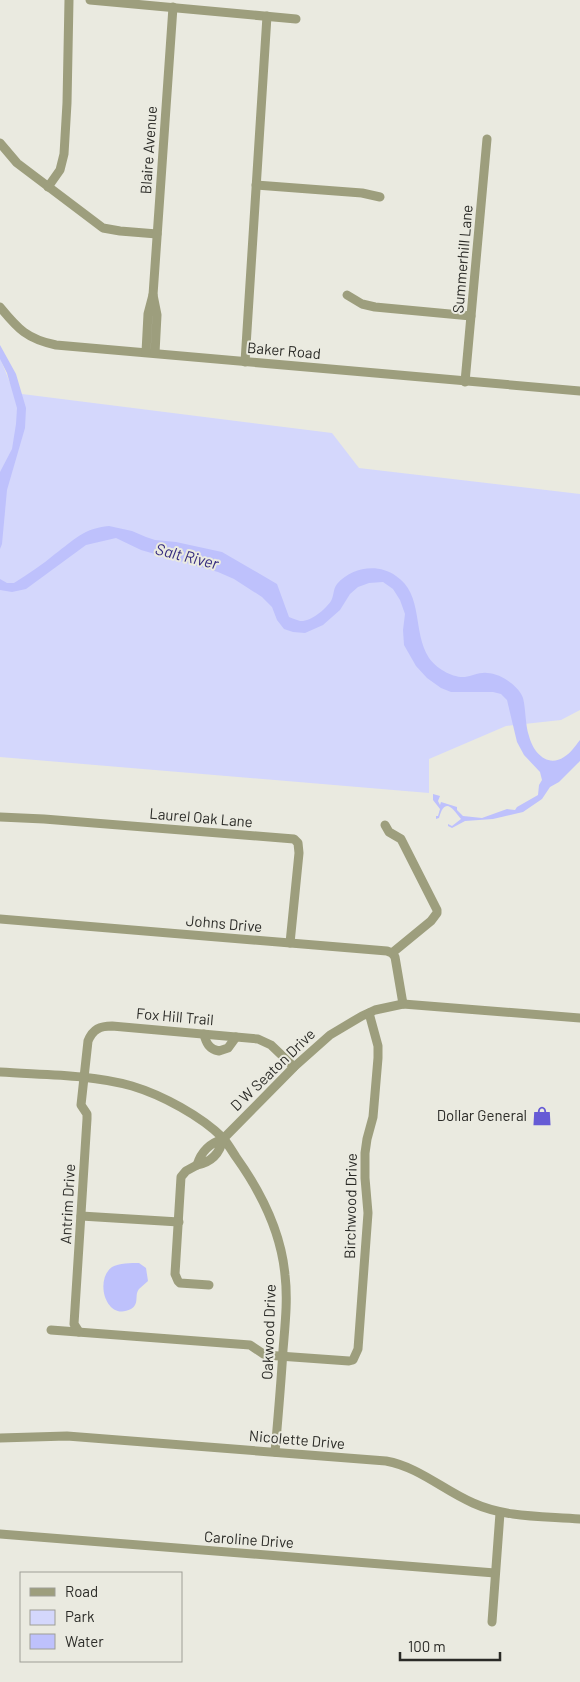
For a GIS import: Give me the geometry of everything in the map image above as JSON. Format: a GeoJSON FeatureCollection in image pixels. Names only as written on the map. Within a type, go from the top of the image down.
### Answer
{"type":"FeatureCollection","features":[{"type":"Feature","properties":{"kind":"street"},"geometry":{"type":"LineString","coordinates":[[48,187],[60,170],[64,154],[68,102],[69,0]]}},
{"type":"Feature","properties":{"kind":"street"},"geometry":{"type":"LineString","coordinates":[[90,0],[296,19]]}},
{"type":"Feature","properties":{"kind":"street","name":"Blaire Avenue"},"geometry":{"type":"LineString","coordinates":[[151,352],[157,316],[153,295],[173,7]]}},
{"type":"Feature","properties":{"kind":"street"},"geometry":{"type":"LineString","coordinates":[[245,362],[267,16]]}},
{"type":"Feature","properties":{"kind":"street","name":"Summerhill Lane"},"geometry":{"type":"LineString","coordinates":[[465,382],[487,139]]}},
{"type":"Feature","properties":{"kind":"street"},"geometry":{"type":"LineString","coordinates":[[0,143],[17,163],[103,228],[158,234]]}},
{"type":"Feature","properties":{"kind":"street"},"geometry":{"type":"LineString","coordinates":[[256,185],[362,193],[380,197]]}},
{"type":"Feature","properties":{"kind":"street"},"geometry":{"type":"LineString","coordinates":[[347,295],[362,304],[375,307],[471,316]]}},
{"type":"Feature","properties":{"kind":"street","name":"Baker Road"},"geometry":{"type":"LineString","coordinates":[[0,307],[18,329],[38,342],[56,345],[580,391]]}},
{"type":"Feature","properties":{"kind":"street","name":"Laurel Oak Lane"},"geometry":{"type":"LineString","coordinates":[[0,816],[44,818],[294,840],[298,843],[299,853],[290,943]]}},
{"type":"Feature","properties":{"kind":"street"},"geometry":{"type":"LineString","coordinates":[[384,825],[389,832],[401,839],[437,910],[431,921],[392,953],[395,957],[403,1004]]}},
{"type":"Feature","properties":{"kind":"street","name":"Johns Drive"},"geometry":{"type":"LineString","coordinates":[[0,919],[392,953]]}},
{"type":"Feature","properties":{"kind":"street","name":"D W Seaton Drive"},"geometry":{"type":"LineString","coordinates":[[179,1222],[181,1177],[197,1165],[200,1156],[214,1142],[223,1139],[294,1067],[330,1035],[351,1021],[369,1013],[403,1004],[580,1018]]}},
{"type":"Feature","properties":{"kind":"street","name":"Birchwood Drive"},"geometry":{"type":"LineString","coordinates":[[283,1356],[349,1362],[353,1360],[358,1349],[368,1212],[365,1153],[373,1117],[378,1052],[369,1013]]}},
{"type":"Feature","properties":{"kind":"street","name":"Fox Hill Trail"},"geometry":{"type":"LineString","coordinates":[[83,1077],[89,1038],[102,1026],[137,1027],[264,1041],[276,1049],[294,1067]]}},
{"type":"Feature","properties":{"kind":"street"},"geometry":{"type":"LineString","coordinates":[[204,1034],[210,1047],[219,1051],[228,1048],[236,1037]]}},
{"type":"Feature","properties":{"kind":"street"},"geometry":{"type":"LineString","coordinates":[[0,1072],[83,1077],[139,1088],[160,1096],[192,1114],[223,1139]]}},
{"type":"Feature","properties":{"kind":"street","name":"Antrim Drive"},"geometry":{"type":"LineString","coordinates":[[78,1332],[74,1324],[87,1119],[87,1114],[81,1105],[83,1077]]}},
{"type":"Feature","properties":{"kind":"street","name":"Oakwood Drive"},"geometry":{"type":"LineString","coordinates":[[223,1139],[247,1172],[266,1205],[280,1245],[285,1274],[283,1356],[275,1452]]}},
{"type":"Feature","properties":{"kind":"street"},"geometry":{"type":"LineString","coordinates":[[81,1216],[179,1222],[176,1278],[180,1283],[209,1284]]}},
{"type":"Feature","properties":{"kind":"street"},"geometry":{"type":"LineString","coordinates":[[51,1330],[250,1344],[265,1355],[283,1356]]}},
{"type":"Feature","properties":{"kind":"street","name":"Nicolette Drive"},"geometry":{"type":"LineString","coordinates":[[0,1438],[67,1436],[396,1462],[415,1470],[473,1504],[500,1513],[580,1518]]}},
{"type":"Feature","properties":{"kind":"street"},"geometry":{"type":"LineString","coordinates":[[492,1622],[500,1513]]}},
{"type":"Feature","properties":{"kind":"street","name":"Caroline Drive"},"geometry":{"type":"LineString","coordinates":[[0,1534],[495,1573]]}},
{"type":"Feature","properties":{"kind":"green space"},"geometry":{"type":"Polygon","coordinates":[[[0,358],[14,393],[332,433],[359,468],[580,494],[580,710],[561,720],[506,726],[429,759],[429,793],[0,757],[0,358]]]}},
{"type":"Feature","properties":{"kind":"water"},"geometry":{"type":"Polygon","coordinates":[[[0,345],[16,374],[26,408],[25,428],[7,490],[0,549],[0,472],[12,449],[17,408],[7,373],[0,359],[0,345]]]}},
{"type":"Feature","properties":{"kind":"water","name":"Salt River"},"geometry":{"type":"Polygon","coordinates":[[[109,526],[132,531],[155,540],[176,542],[222,552],[277,584],[289,617],[300,621],[317,615],[325,608],[333,597],[337,584],[350,574],[373,568],[389,572],[405,584],[411,593],[424,648],[432,662],[440,669],[455,676],[465,677],[490,673],[509,681],[522,696],[528,731],[537,753],[552,761],[558,760],[569,754],[580,740],[580,761],[559,782],[550,787],[542,799],[523,812],[493,819],[465,821],[452,828],[448,824],[452,826],[461,819],[452,808],[446,806],[441,811],[439,818],[436,819],[440,809],[433,800],[433,794],[440,796],[438,801],[440,805],[441,802],[457,807],[457,810],[463,816],[482,818],[507,809],[515,810],[538,795],[539,785],[542,780],[540,772],[524,755],[517,742],[507,700],[501,694],[493,692],[451,692],[441,688],[427,678],[416,666],[404,645],[405,614],[400,600],[393,589],[383,582],[369,583],[358,587],[350,594],[340,610],[323,625],[305,633],[293,632],[284,629],[277,620],[272,607],[262,597],[234,579],[218,572],[141,550],[116,538],[86,545],[26,589],[12,592],[0,590],[0,579],[7,583],[14,583],[86,532],[109,526]]]}},
{"type":"Feature","properties":{"kind":"water"},"geometry":{"type":"Polygon","coordinates":[[[139,1263],[146,1268],[148,1281],[139,1289],[134,1307],[122,1311],[115,1310],[105,1298],[104,1281],[107,1273],[115,1266],[139,1263]]]}},
{"type":"Feature","properties":{"kind":"place","name":"Dollar General"},"geometry":{"type":"Point","coordinates":[542,1116]}}]}
